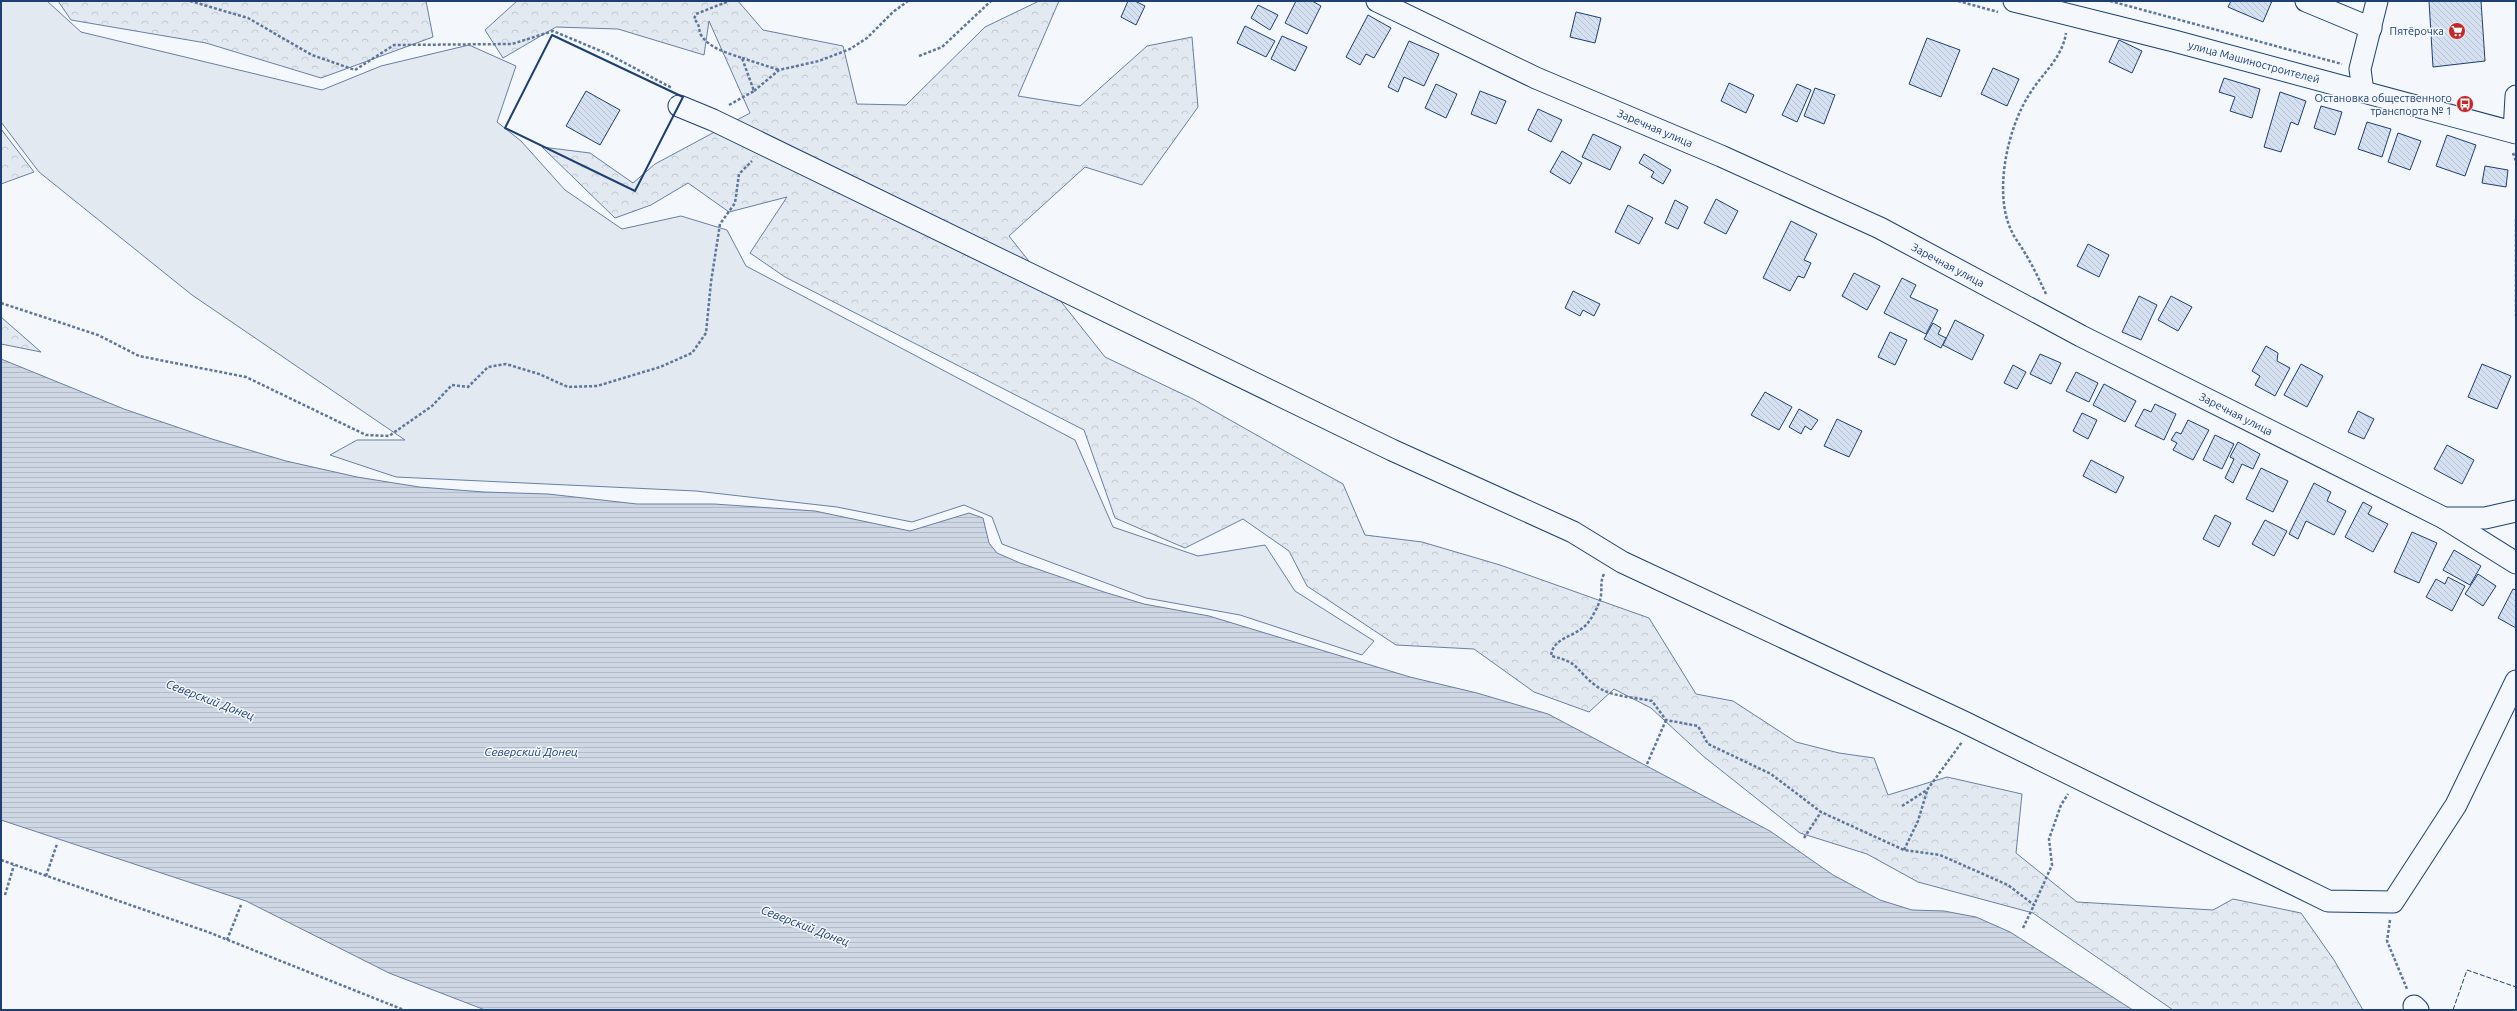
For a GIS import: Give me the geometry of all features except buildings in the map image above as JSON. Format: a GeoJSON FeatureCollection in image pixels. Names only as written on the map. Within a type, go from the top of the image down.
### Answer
{"type":"FeatureCollection","features":[{"type":"Feature","properties":{"kind":"street","name":"Заречная улица"},"geometry":{"type":"LineString","coordinates":[[1377,1],[1536,78],[1721,156],[1880,228],[2081,336],[2444,518],[2485,518],[2516,511]]}},
{"type":"Feature","properties":{"kind":"street","name":"улица Машиностроителей"},"geometry":{"type":"LineString","coordinates":[[2014,1],[2038,4],[2515,132]]}},
{"type":"Feature","properties":{"kind":"street"},"geometry":{"type":"LineString","coordinates":[[2306,1],[2371,28]]}},
{"type":"Feature","properties":{"kind":"street"},"geometry":{"type":"LineString","coordinates":[[2363,92],[2360,69],[2378,1]]}},
{"type":"Feature","properties":{"kind":"street"},"geometry":{"type":"LineString","coordinates":[[2515,132],[2516,96]]}},
{"type":"Feature","properties":{"kind":"street"},"geometry":{"type":"LineString","coordinates":[[678,98],[712,120],[1385,446],[1573,532],[1610,555],[1973,727],[2328,901],[2393,902],[2456,805],[2516,681]]}},
{"type":"Feature","properties":{"kind":"street"},"geometry":{"type":"LineString","coordinates":[[2444,518],[2516,563]]}},
{"type":"Feature","properties":{"kind":"path"},"geometry":{"type":"LineString","coordinates":[[190,1],[248,18],[312,55],[355,70],[394,45],[477,42],[512,44],[553,31],[608,54],[678,98]]}},
{"type":"Feature","properties":{"kind":"path"},"geometry":{"type":"LineString","coordinates":[[729,1],[696,14],[694,19],[700,25],[701,34],[709,44],[742,58],[779,70]]}},
{"type":"Feature","properties":{"kind":"path"},"geometry":{"type":"LineString","coordinates":[[712,120],[724,108],[754,91],[779,70],[819,61],[850,49],[867,38],[893,12],[908,1]]}},
{"type":"Feature","properties":{"kind":"path"},"geometry":{"type":"LineString","coordinates":[[919,56],[942,47],[991,1]]}},
{"type":"Feature","properties":{"kind":"path"},"geometry":{"type":"LineString","coordinates":[[2110,1],[2291,49]]}},
{"type":"Feature","properties":{"kind":"path"},"geometry":{"type":"LineString","coordinates":[[2049,302],[2033,267],[2012,232],[2003,195],[2009,143],[2017,120],[2034,86],[2054,65],[2061,52],[2066,30]]}},
{"type":"Feature","properties":{"kind":"path"},"geometry":{"type":"LineString","coordinates":[[742,58],[754,91]]}},
{"type":"Feature","properties":{"kind":"path"},"geometry":{"type":"LineString","coordinates":[[1,303],[98,335],[139,356],[246,377],[366,435],[389,436],[432,406],[452,385],[468,387],[488,367],[506,364],[539,374],[568,387],[597,386],[660,367],[692,353],[706,333],[720,224],[735,203],[739,174],[766,146]]}},
{"type":"Feature","properties":{"kind":"path"},"geometry":{"type":"LineString","coordinates":[[2516,218],[2516,316]]}},
{"type":"Feature","properties":{"kind":"path"},"geometry":{"type":"LineString","coordinates":[[1610,555],[1600,581],[1602,596],[1587,625],[1575,634],[1556,643],[1552,648],[1551,656],[1577,666],[1595,686],[1614,694],[1652,701],[1666,720],[1698,726],[1708,744],[1771,774],[1821,812],[1904,850],[1940,855],[2008,886],[2034,905]]}},
{"type":"Feature","properties":{"kind":"path"},"geometry":{"type":"LineString","coordinates":[[1647,764],[1666,720]]}},
{"type":"Feature","properties":{"kind":"path"},"geometry":{"type":"LineString","coordinates":[[1904,850],[1918,821],[1927,790],[1973,727]]}},
{"type":"Feature","properties":{"kind":"path"},"geometry":{"type":"LineString","coordinates":[[2023,928],[2052,865],[2049,839],[2061,805],[2077,778]]}},
{"type":"Feature","properties":{"kind":"path"},"geometry":{"type":"LineString","coordinates":[[1902,806],[1927,790]]}},
{"type":"Feature","properties":{"kind":"path"},"geometry":{"type":"LineString","coordinates":[[1804,838],[1821,812]]}},
{"type":"Feature","properties":{"kind":"path"},"geometry":{"type":"LineString","coordinates":[[46,876],[56,844]]}},
{"type":"Feature","properties":{"kind":"path"},"geometry":{"type":"LineString","coordinates":[[1,860],[227,940],[404,1010]]}},
{"type":"Feature","properties":{"kind":"path"},"geometry":{"type":"LineString","coordinates":[[5,895],[14,865]]}},
{"type":"Feature","properties":{"kind":"path"},"geometry":{"type":"LineString","coordinates":[[2393,902],[2387,941],[2416,1008]]}},
{"type":"Feature","properties":{"kind":"path"},"geometry":{"type":"LineString","coordinates":[[227,940],[241,905]]}},
{"type":"Feature","properties":{"kind":"green space"},"geometry":{"type":"Polygon","coordinates":[[[1,1],[47,1],[81,32],[322,90],[381,66],[469,45],[516,66],[497,122],[521,141],[565,190],[622,229],[681,216],[727,230],[746,266],[1075,440],[1113,527],[1198,556],[1265,545],[1295,591],[1374,641],[1362,655],[1240,615],[1146,598],[1002,544],[992,517],[964,505],[912,522],[837,507],[696,491],[396,477],[330,455],[357,440],[405,440],[192,295],[39,172],[1,122],[1,1]]]}},
{"type":"Feature","properties":{"kind":"green space"},"geometry":{"type":"Polygon","coordinates":[[[58,1],[426,1],[433,37],[321,78],[206,43],[71,20],[58,1]]]}},
{"type":"Feature","properties":{"kind":"green space"},"geometry":{"type":"Polygon","coordinates":[[[517,1],[738,1],[763,30],[843,46],[857,104],[906,105],[985,27],[1039,1],[1059,1],[1018,96],[1080,106],[1147,46],[1192,37],[1198,107],[1142,185],[1085,167],[1009,236],[1105,357],[1193,399],[1343,484],[1365,535],[1422,542],[1500,565],[1649,618],[1696,694],[1733,701],[1796,742],[1839,753],[1874,758],[1888,795],[1947,777],[2022,794],[2016,853],[2077,902],[2213,910],[2233,899],[2301,913],[2334,960],[2363,1010],[2173,1010],[2033,913],[1918,882],[1867,854],[1800,833],[1703,756],[1651,708],[1614,689],[1589,712],[1534,692],[1474,649],[1396,645],[1307,586],[1289,551],[1243,519],[1185,548],[1115,518],[1084,430],[785,277],[750,253],[787,197],[729,212],[688,183],[651,205],[615,218],[542,147],[590,153],[633,183],[655,164],[750,113],[709,21],[704,55],[618,29],[556,27],[503,58],[485,30],[517,1]]]}},
{"type":"Feature","properties":{"kind":"green space"},"geometry":{"type":"Polygon","coordinates":[[[1,129],[34,172],[1,184],[1,129]]]}},
{"type":"Feature","properties":{"kind":"green space"},"geometry":{"type":"Polygon","coordinates":[[[1,317],[41,352],[1,344],[1,317]]]}},
{"type":"Feature","properties":{"kind":"water","name":"Северский Донец"},"geometry":{"type":"Polygon","coordinates":[[[1,359],[124,409],[212,439],[286,461],[357,477],[419,487],[484,492],[548,494],[637,504],[714,504],[815,511],[910,531],[969,513],[983,518],[989,543],[997,553],[1020,563],[1144,604],[1209,616],[1410,677],[1477,693],[1548,714],[1770,831],[1833,875],[1880,900],[1912,910],[1944,911],[1976,917],[2010,932],[2133,1010],[485,1010],[389,973],[246,901],[1,820],[1,359]]]}},
{"type":"Feature","properties":{"kind":"fence"},"geometry":{"type":"LineString","coordinates":[[2453,1010],[2467,970],[2516,987]]}},
{"type":"Feature","properties":{"kind":"wall"},"geometry":{"type":"LineString","coordinates":[[552,35],[683,97],[635,191],[505,128],[552,35]]}},
{"type":"Feature","properties":{"kind":"place","name":"Пятёрочка"},"geometry":{"type":"Point","coordinates":[2457,31]}},
{"type":"Feature","properties":{"kind":"place","name":"Остановка общественного транспорта № 1"},"geometry":{"type":"Point","coordinates":[2465,104]}}]}
